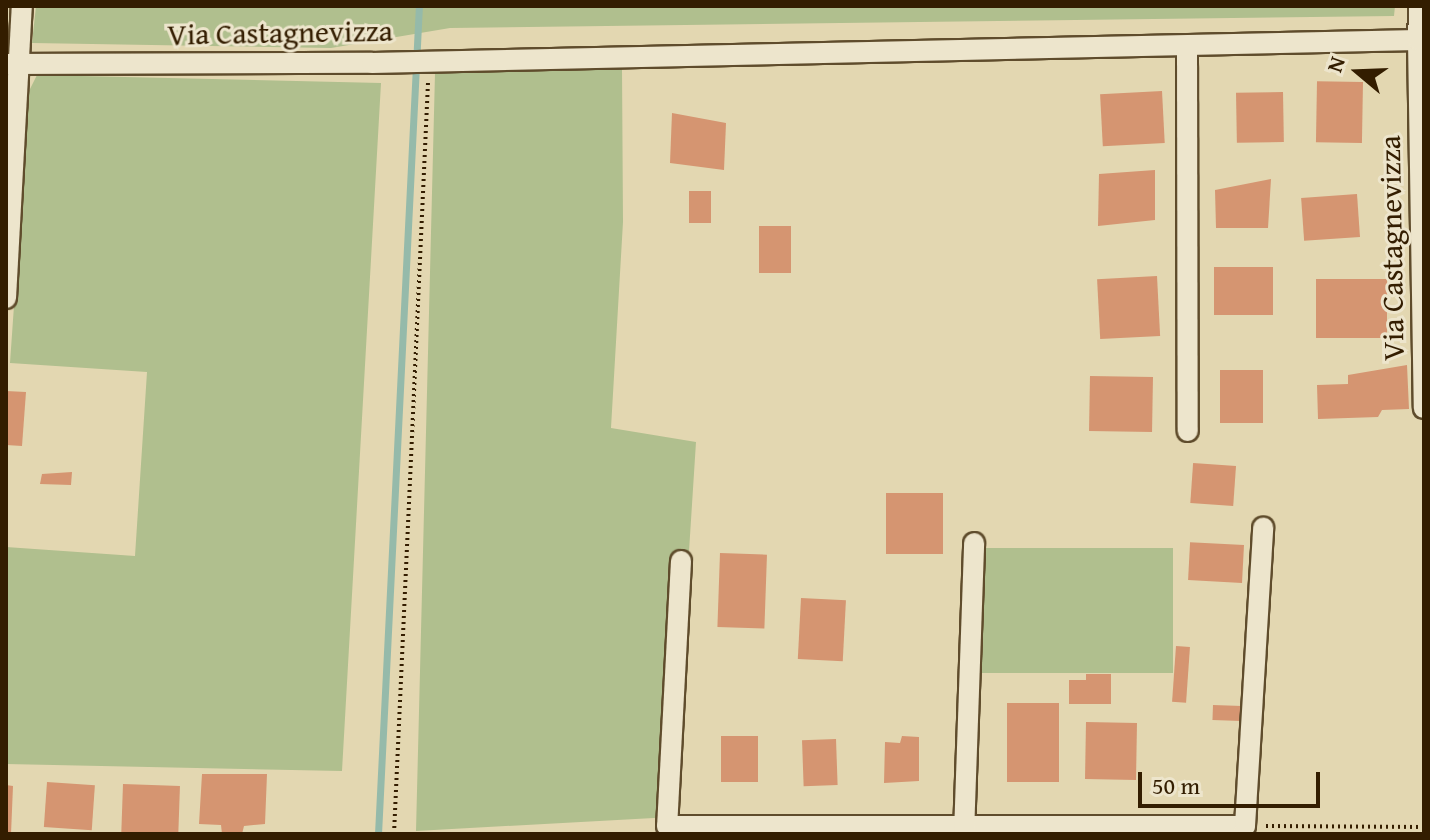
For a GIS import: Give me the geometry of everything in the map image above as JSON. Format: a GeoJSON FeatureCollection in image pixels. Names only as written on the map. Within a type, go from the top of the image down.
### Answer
{"type":"FeatureCollection","features":[{"type":"Feature","properties":{"kind":"street"},"geometry":{"type":"LineString","coordinates":[[6,298],[13,64],[22,6]]}},
{"type":"Feature","properties":{"kind":"street","name":"Via Castagnevizza"},"geometry":{"type":"LineString","coordinates":[[1419,6],[1424,408]]}},
{"type":"Feature","properties":{"kind":"street","name":"Via Castagnevizza"},"geometry":{"type":"LineString","coordinates":[[13,64],[372,63],[435,59],[1421,40]]}},
{"type":"Feature","properties":{"kind":"street"},"geometry":{"type":"LineString","coordinates":[[1187,46],[1188,431]]}},
{"type":"Feature","properties":{"kind":"street"},"geometry":{"type":"LineString","coordinates":[[681,561],[667,826],[965,831],[1245,826],[1263,528]]}},
{"type":"Feature","properties":{"kind":"street"},"geometry":{"type":"LineString","coordinates":[[965,831],[974,543]]}},
{"type":"Feature","properties":{"kind":"path"},"geometry":{"type":"LineString","coordinates":[[394,834],[428,80],[435,59]]}},
{"type":"Feature","properties":{"kind":"path"},"geometry":{"type":"LineString","coordinates":[[1245,826],[1424,827]]}},
{"type":"Feature","properties":{"kind":"green space"},"geometry":{"type":"Polygon","coordinates":[[[36,6],[1395,6],[1394,16],[450,28],[331,48],[32,43],[36,6]]]}},
{"type":"Feature","properties":{"kind":"green space"},"geometry":{"type":"Polygon","coordinates":[[[622,68],[623,222],[611,428],[696,442],[672,817],[416,831],[435,73],[622,68]]]}},
{"type":"Feature","properties":{"kind":"green space"},"geometry":{"type":"Polygon","coordinates":[[[37,75],[381,83],[342,771],[6,764],[6,547],[135,556],[147,372],[10,363],[29,91],[37,75]]]}},
{"type":"Feature","properties":{"kind":"green space"},"geometry":{"type":"Polygon","coordinates":[[[979,548],[1173,548],[1173,673],[979,673],[979,548]]]}},
{"type":"Feature","properties":{"kind":"building"},"geometry":{"type":"Polygon","coordinates":[[[1317,81],[1363,82],[1362,143],[1316,142],[1317,81]]]}},
{"type":"Feature","properties":{"kind":"building"},"geometry":{"type":"Polygon","coordinates":[[[1162,91],[1165,143],[1103,146],[1100,94],[1162,91]]]}},
{"type":"Feature","properties":{"kind":"building"},"geometry":{"type":"Polygon","coordinates":[[[1283,92],[1284,142],[1237,143],[1236,93],[1283,92]]]}},
{"type":"Feature","properties":{"kind":"building"},"geometry":{"type":"Polygon","coordinates":[[[672,113],[726,123],[724,170],[670,163],[672,113]]]}},
{"type":"Feature","properties":{"kind":"building"},"geometry":{"type":"Polygon","coordinates":[[[1155,170],[1155,220],[1098,226],[1099,174],[1155,170]]]}},
{"type":"Feature","properties":{"kind":"building"},"geometry":{"type":"Polygon","coordinates":[[[1271,179],[1268,228],[1216,228],[1215,190],[1271,179]]]}},
{"type":"Feature","properties":{"kind":"building"},"geometry":{"type":"Polygon","coordinates":[[[689,191],[711,191],[711,223],[689,223],[689,191]]]}},
{"type":"Feature","properties":{"kind":"building"},"geometry":{"type":"Polygon","coordinates":[[[1357,194],[1360,237],[1304,241],[1301,198],[1357,194]]]}},
{"type":"Feature","properties":{"kind":"building"},"geometry":{"type":"Polygon","coordinates":[[[759,226],[791,226],[791,273],[759,273],[759,226]]]}},
{"type":"Feature","properties":{"kind":"building"},"geometry":{"type":"Polygon","coordinates":[[[1214,267],[1273,267],[1273,315],[1214,315],[1214,267]]]}},
{"type":"Feature","properties":{"kind":"building"},"geometry":{"type":"Polygon","coordinates":[[[1157,276],[1160,336],[1100,339],[1097,279],[1157,276]]]}},
{"type":"Feature","properties":{"kind":"building"},"geometry":{"type":"Polygon","coordinates":[[[1316,279],[1387,279],[1387,338],[1316,338],[1316,279]]]}},
{"type":"Feature","properties":{"kind":"building"},"geometry":{"type":"Polygon","coordinates":[[[1407,365],[1409,409],[1382,410],[1378,417],[1318,419],[1317,385],[1348,384],[1348,375],[1407,365]]]}},
{"type":"Feature","properties":{"kind":"building"},"geometry":{"type":"Polygon","coordinates":[[[1220,370],[1263,370],[1263,423],[1220,423],[1220,370]]]}},
{"type":"Feature","properties":{"kind":"building"},"geometry":{"type":"Polygon","coordinates":[[[1090,376],[1153,377],[1152,432],[1089,431],[1090,376]]]}},
{"type":"Feature","properties":{"kind":"building"},"geometry":{"type":"Polygon","coordinates":[[[6,391],[26,392],[22,446],[6,445],[6,391]]]}},
{"type":"Feature","properties":{"kind":"building"},"geometry":{"type":"Polygon","coordinates":[[[1193,463],[1236,466],[1233,506],[1190,503],[1193,463]]]}},
{"type":"Feature","properties":{"kind":"building"},"geometry":{"type":"Polygon","coordinates":[[[72,472],[71,485],[40,484],[42,474],[72,472]]]}},
{"type":"Feature","properties":{"kind":"building"},"geometry":{"type":"Polygon","coordinates":[[[886,493],[943,493],[943,554],[886,554],[886,493]]]}},
{"type":"Feature","properties":{"kind":"building"},"geometry":{"type":"Polygon","coordinates":[[[1190,542],[1244,545],[1242,583],[1188,580],[1190,542]]]}},
{"type":"Feature","properties":{"kind":"building"},"geometry":{"type":"Polygon","coordinates":[[[720,553],[767,555],[764,629],[717,627],[720,553]]]}},
{"type":"Feature","properties":{"kind":"building"},"geometry":{"type":"Polygon","coordinates":[[[801,598],[846,600],[843,661],[798,659],[801,598]]]}},
{"type":"Feature","properties":{"kind":"building"},"geometry":{"type":"Polygon","coordinates":[[[1176,646],[1190,647],[1186,703],[1172,702],[1176,646]]]}},
{"type":"Feature","properties":{"kind":"building"},"geometry":{"type":"Polygon","coordinates":[[[1086,674],[1111,674],[1111,704],[1069,704],[1069,680],[1086,680],[1086,674]]]}},
{"type":"Feature","properties":{"kind":"building"},"geometry":{"type":"Polygon","coordinates":[[[1007,703],[1059,703],[1059,782],[1007,782],[1007,703]]]}},
{"type":"Feature","properties":{"kind":"building"},"geometry":{"type":"Polygon","coordinates":[[[1213,705],[1242,706],[1241,721],[1212,720],[1213,705]]]}},
{"type":"Feature","properties":{"kind":"building"},"geometry":{"type":"Polygon","coordinates":[[[1086,722],[1137,723],[1136,780],[1085,779],[1086,722]]]}},
{"type":"Feature","properties":{"kind":"building"},"geometry":{"type":"Polygon","coordinates":[[[721,736],[758,736],[758,782],[721,782],[721,736]]]}},
{"type":"Feature","properties":{"kind":"building"},"geometry":{"type":"Polygon","coordinates":[[[902,736],[919,737],[919,781],[884,783],[885,742],[900,743],[902,736]]]}},
{"type":"Feature","properties":{"kind":"building"},"geometry":{"type":"Polygon","coordinates":[[[836,739],[838,785],[804,786],[802,740],[836,739]]]}},
{"type":"Feature","properties":{"kind":"building"},"geometry":{"type":"Polygon","coordinates":[[[202,774],[267,774],[265,824],[244,826],[242,834],[222,834],[221,825],[199,824],[202,774]]]}},
{"type":"Feature","properties":{"kind":"building"},"geometry":{"type":"Polygon","coordinates":[[[47,782],[95,785],[92,830],[44,827],[47,782]]]}},
{"type":"Feature","properties":{"kind":"building"},"geometry":{"type":"Polygon","coordinates":[[[123,784],[180,786],[178,834],[121,833],[123,784]]]}},
{"type":"Feature","properties":{"kind":"building"},"geometry":{"type":"Polygon","coordinates":[[[6,785],[13,786],[11,834],[6,834],[6,785]]]}},
{"type":"Feature","properties":{"kind":"waterway"},"geometry":{"type":"LineString","coordinates":[[378,834],[419,6]]}}]}
